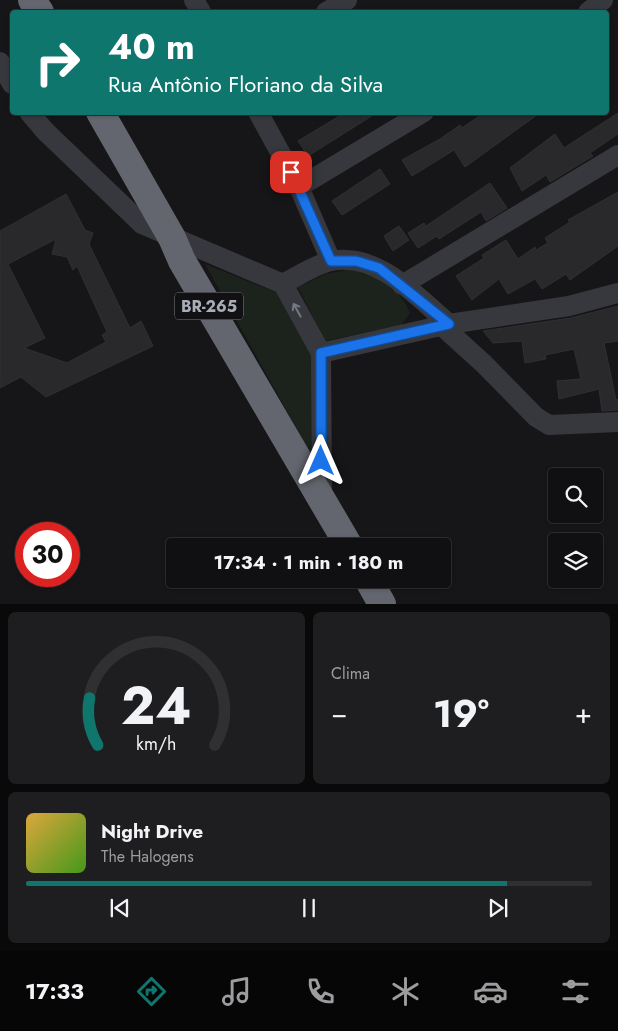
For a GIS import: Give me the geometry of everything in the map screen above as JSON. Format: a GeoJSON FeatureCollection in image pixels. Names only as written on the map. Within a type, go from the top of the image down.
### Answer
{"type":"FeatureCollection","features":[{"type":"Feature","properties":{"kind":"highway","name":"BR-265"},"geometry":{"type":"LineString","coordinates":[[102,115],[172,238],[182,261],[345,538]]}},
{"type":"Feature","properties":{"kind":"highway"},"geometry":{"type":"LineString","coordinates":[[373,588],[382,604]]}},
{"type":"Feature","properties":{"kind":"street"},"geometry":{"type":"LineString","coordinates":[[330,10],[347,0]]}},
{"type":"Feature","properties":{"kind":"street"},"geometry":{"type":"LineString","coordinates":[[590,10],[603,0]]}},
{"type":"Feature","properties":{"kind":"street"},"geometry":{"type":"LineString","coordinates":[[0,62],[10,80]]}},
{"type":"Feature","properties":{"kind":"street"},"geometry":{"type":"LineString","coordinates":[[32,115],[45,131],[142,224],[283,284],[321,353],[322,497]]}},
{"type":"Feature","properties":{"kind":"street"},"geometry":{"type":"LineString","coordinates":[[260,115],[299,187],[331,261]]}},
{"type":"Feature","properties":{"kind":"street"},"geometry":{"type":"LineString","coordinates":[[299,187],[419,115]]}},
{"type":"Feature","properties":{"kind":"street"},"geometry":{"type":"LineString","coordinates":[[402,285],[618,155]]}},
{"type":"Feature","properties":{"kind":"street"},"geometry":{"type":"LineString","coordinates":[[283,284],[312,268],[331,261],[356,261],[379,268],[402,285],[445,324],[536,417],[549,425],[618,422]]}},
{"type":"Feature","properties":{"kind":"street"},"geometry":{"type":"LineString","coordinates":[[321,353],[445,324],[569,306],[618,294]]}},
{"type":"Feature","properties":{"kind":"shaded area"},"geometry":{"type":"Polygon","coordinates":[[[205,264],[277,293],[312,356],[313,458],[205,264]]]}},
{"type":"Feature","properties":{"kind":"shaded area"},"geometry":{"type":"Polygon","coordinates":[[[347,270],[376,278],[400,296],[410,313],[401,325],[325,341],[298,287],[326,274],[347,270]]]}},
{"type":"Feature","properties":{"kind":"building"},"geometry":{"type":"Polygon","coordinates":[[[618,113],[618,134],[590,153],[593,156],[550,182],[546,175],[522,191],[510,168],[555,134],[564,148],[618,113]]]}},
{"type":"Feature","properties":{"kind":"building"},"geometry":{"type":"Polygon","coordinates":[[[341,115],[373,115],[308,156],[298,141],[341,115]]]}},
{"type":"Feature","properties":{"kind":"building"},"geometry":{"type":"Polygon","coordinates":[[[481,115],[537,115],[465,167],[454,150],[412,176],[402,160],[440,139],[460,125],[462,128],[481,115]]]}},
{"type":"Feature","properties":{"kind":"building"},"geometry":{"type":"Polygon","coordinates":[[[380,169],[390,184],[342,215],[332,201],[380,169]]]}},
{"type":"Feature","properties":{"kind":"building"},"geometry":{"type":"Polygon","coordinates":[[[490,183],[507,208],[486,221],[481,212],[439,239],[437,236],[418,248],[408,233],[424,223],[426,226],[490,183]]]}},
{"type":"Feature","properties":{"kind":"building"},"geometry":{"type":"Polygon","coordinates":[[[618,192],[618,246],[570,280],[566,274],[542,289],[535,279],[508,294],[499,279],[472,300],[456,276],[484,258],[482,255],[506,240],[518,259],[535,247],[536,250],[548,243],[545,238],[570,222],[568,220],[618,192]]]}},
{"type":"Feature","properties":{"kind":"building"},"geometry":{"type":"Polygon","coordinates":[[[66,194],[85,230],[93,233],[89,244],[130,328],[141,321],[153,346],[46,397],[21,377],[0,388],[0,231],[66,194]],[[56,239],[8,264],[45,338],[24,348],[67,363],[106,342],[102,335],[107,332],[77,266],[73,270],[67,257],[52,254],[56,239]]]}},
{"type":"Feature","properties":{"kind":"building"},"geometry":{"type":"Polygon","coordinates":[[[399,226],[409,240],[393,251],[384,236],[399,226]]]}},
{"type":"Feature","properties":{"kind":"building"},"geometry":{"type":"Polygon","coordinates":[[[618,306],[618,341],[604,343],[616,400],[618,399],[618,410],[602,411],[599,389],[559,399],[557,381],[581,379],[574,349],[545,355],[546,359],[525,363],[522,341],[493,343],[483,331],[571,318],[618,306]]]}},
{"type":"Feature","properties":{"kind":"route"},"geometry":{"type":"LineString","coordinates":[[291,172],[331,261],[356,261],[379,268],[449,324],[321,353],[321,461]]}}]}
